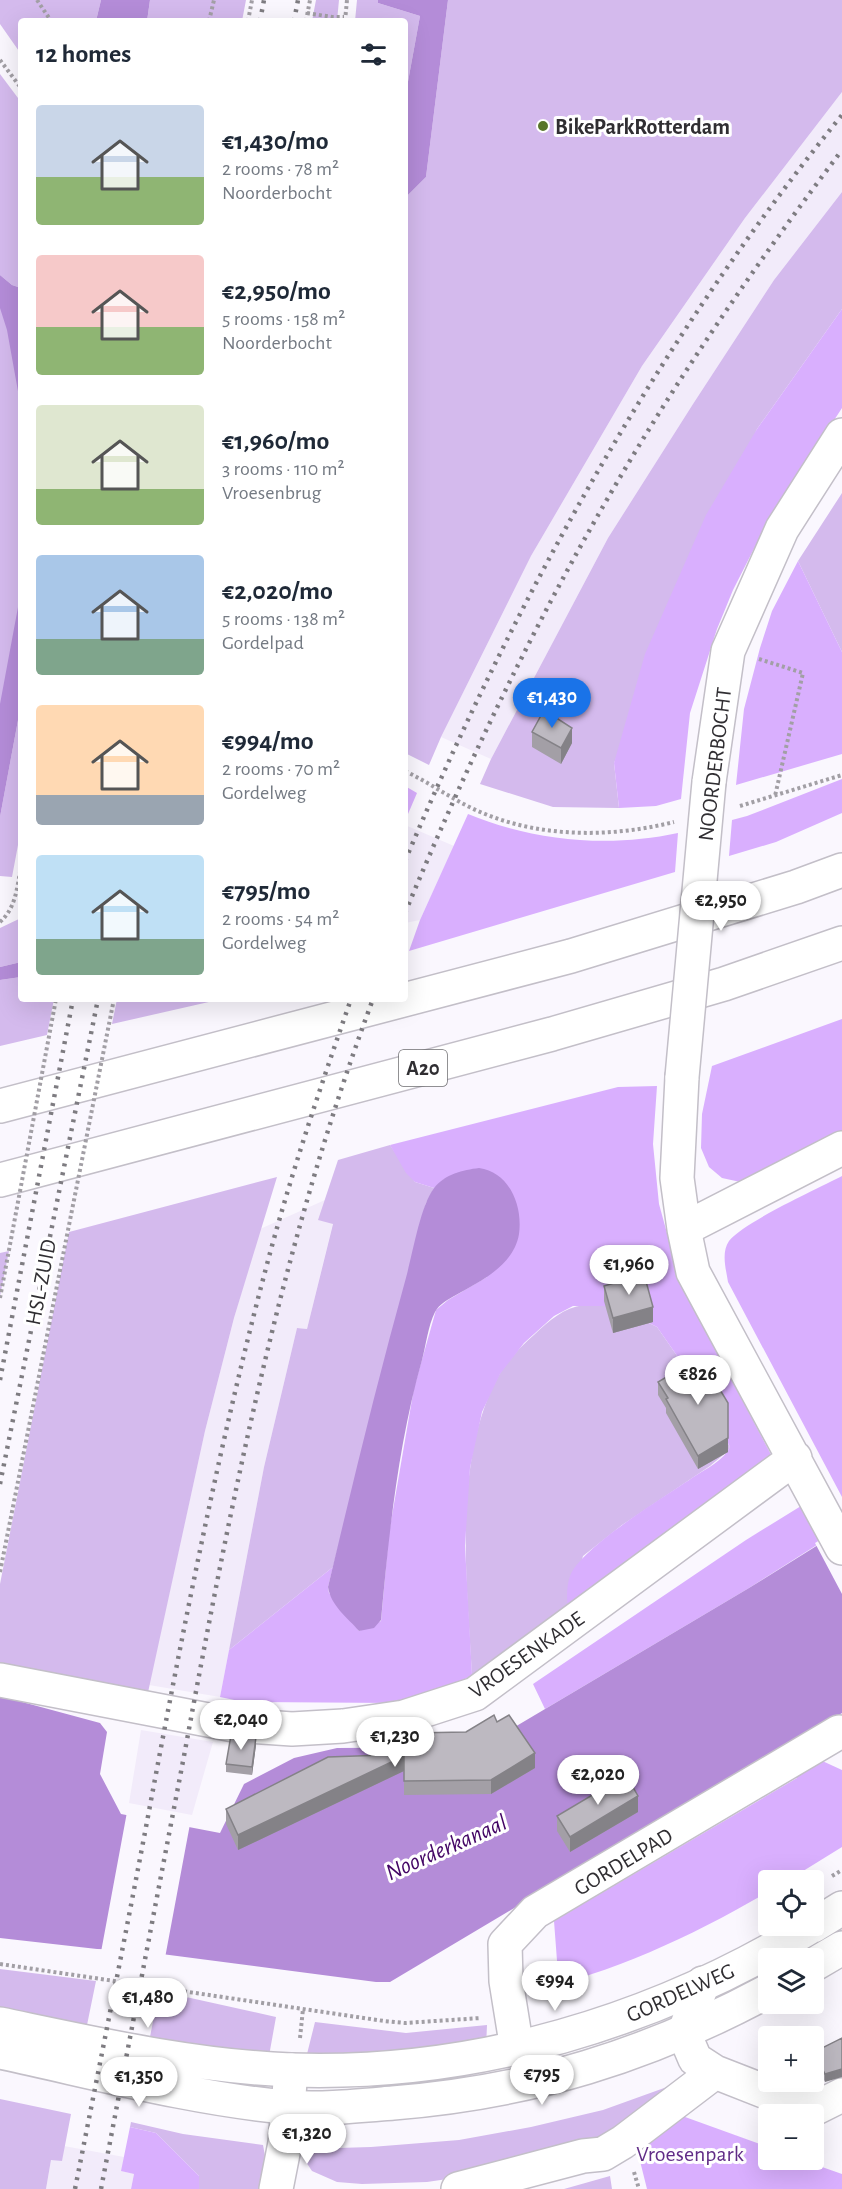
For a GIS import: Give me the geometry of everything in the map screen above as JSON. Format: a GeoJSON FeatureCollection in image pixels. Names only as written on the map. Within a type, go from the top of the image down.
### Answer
{"type":"FeatureCollection","features":[{"type":"Feature","properties":{"kind":"main road","name":"NOORDERBOCHT"},"geometry":{"type":"LineString","coordinates":[[842,435],[782,529],[728,651],[710,782],[682,1077],[677,1178],[693,1272],[842,1548]]}},
{"type":"Feature","properties":{"kind":"main road"},"geometry":{"type":"LineString","coordinates":[[408,999],[572,956],[796,887],[842,870]]}},
{"type":"Feature","properties":{"kind":"main road","name":"A20"},"geometry":{"type":"LineString","coordinates":[[0,1179],[552,1034],[724,984],[842,943]]}},
{"type":"Feature","properties":{"kind":"main road"},"geometry":{"type":"LineString","coordinates":[[0,1106],[397,1002]]}},
{"type":"Feature","properties":{"kind":"main road"},"geometry":{"type":"LineString","coordinates":[[684,1229],[842,1148]]}},
{"type":"Feature","properties":{"kind":"main road","name":"VROESENKADE"},"geometry":{"type":"LineString","coordinates":[[0,1680],[234,1725],[292,1729],[344,1726],[404,1717],[475,1694],[795,1458]]}},
{"type":"Feature","properties":{"kind":"main road","name":"GORDELPAD"},"geometry":{"type":"LineString","coordinates":[[517,2049],[506,1981],[505,1944],[535,1912],[839,1732]]}},
{"type":"Feature","properties":{"kind":"main road","name":"GORDELWEG"},"geometry":{"type":"LineString","coordinates":[[824,1919],[842,1908]]}},
{"type":"Feature","properties":{"kind":"main road","name":"GORDELWEG"},"geometry":{"type":"LineString","coordinates":[[0,2024],[149,2055],[291,2070],[379,2068],[453,2061],[517,2049],[620,2019],[738,1968],[795,1936]]}},
{"type":"Feature","properties":{"kind":"main road"},"geometry":{"type":"LineString","coordinates":[[824,1959],[842,1948]]}},
{"type":"Feature","properties":{"kind":"main road"},"geometry":{"type":"LineString","coordinates":[[703,1983],[684,2033],[695,2059],[715,2072],[812,2110],[842,2095]]}},
{"type":"Feature","properties":{"kind":"main road","name":"GORDELWEG"},"geometry":{"type":"LineString","coordinates":[[0,2052],[183,2091],[254,2103],[288,2107],[369,2105],[480,2094],[555,2077],[684,2033],[758,1996]]}},
{"type":"Feature","properties":{"kind":"main road"},"geometry":{"type":"LineString","coordinates":[[276,2189],[285,2143],[291,2070]]}},
{"type":"Feature","properties":{"kind":"main road"},"geometry":{"type":"LineString","coordinates":[[458,2189],[583,2156],[603,2154],[623,2142],[715,2072]]}},
{"type":"Feature","properties":{"kind":"path"},"geometry":{"type":"LineString","coordinates":[[37,0],[49,18]]}},
{"type":"Feature","properties":{"kind":"path"},"geometry":{"type":"LineString","coordinates":[[210,18],[214,0]]}},
{"type":"Feature","properties":{"kind":"path"},"geometry":{"type":"LineString","coordinates":[[249,18],[252,0]]}},
{"type":"Feature","properties":{"kind":"path"},"geometry":{"type":"LineString","coordinates":[[307,18],[310,0]]}},
{"type":"Feature","properties":{"kind":"path"},"geometry":{"type":"LineString","coordinates":[[345,18],[347,0]]}},
{"type":"Feature","properties":{"kind":"path"},"geometry":{"type":"LineString","coordinates":[[308,13],[338,18]]}},
{"type":"Feature","properties":{"kind":"path"},"geometry":{"type":"LineString","coordinates":[[0,60],[18,84]]}},
{"type":"Feature","properties":{"kind":"path"},"geometry":{"type":"LineString","coordinates":[[760,660],[803,673],[775,797]]}},
{"type":"Feature","properties":{"kind":"path"},"geometry":{"type":"LineString","coordinates":[[408,773],[478,811],[516,824],[574,834],[606,833],[680,821]]}},
{"type":"Feature","properties":{"kind":"path"},"geometry":{"type":"LineString","coordinates":[[732,808],[775,797],[842,775]]}},
{"type":"Feature","properties":{"kind":"path"},"geometry":{"type":"LineString","coordinates":[[0,922],[10,912],[18,884]]}},
{"type":"Feature","properties":{"kind":"path","name":"HSL-ZUID"},"geometry":{"type":"LineString","coordinates":[[0,1298],[55,1002]]}},
{"type":"Feature","properties":{"kind":"path","name":"HSL-ZUID"},"geometry":{"type":"LineString","coordinates":[[0,1572],[113,1002]]}},
{"type":"Feature","properties":{"kind":"path"},"geometry":{"type":"LineString","coordinates":[[0,1964],[303,2009]]}},
{"type":"Feature","properties":{"kind":"shaded area"},"geometry":{"type":"Polygon","coordinates":[[[0,0],[101,0],[97,18],[18,18],[18,50],[0,24],[0,0]]]}},
{"type":"Feature","properties":{"kind":"shaded area"},"geometry":{"type":"Polygon","coordinates":[[[150,0],[246,0],[243,18],[147,18],[150,0]]]}},
{"type":"Feature","properties":{"kind":"shaded area"},"geometry":{"type":"Polygon","coordinates":[[[316,0],[339,0],[337,18],[313,18],[316,0]]]}},
{"type":"Feature","properties":{"kind":"shaded area"},"geometry":{"type":"Polygon","coordinates":[[[357,0],[378,0],[378,3],[420,16],[408,82],[408,18],[355,18],[357,0]]]}},
{"type":"Feature","properties":{"kind":"shaded area"},"geometry":{"type":"Polygon","coordinates":[[[448,0],[842,0],[842,92],[745,218],[642,366],[531,556],[429,765],[408,754],[408,195],[426,177],[448,0]]]}},
{"type":"Feature","properties":{"kind":"shaded area"},"geometry":{"type":"Polygon","coordinates":[[[0,74],[18,98],[18,287],[0,275],[0,74]]]}},
{"type":"Feature","properties":{"kind":"shaded area"},"geometry":{"type":"Polygon","coordinates":[[[842,92],[842,192],[774,280],[608,538],[491,759],[441,737],[531,556],[642,366],[745,218],[842,92]]]}},
{"type":"Feature","properties":{"kind":"shaded area"},"geometry":{"type":"Polygon","coordinates":[[[842,192],[842,309],[757,429],[614,763],[619,808],[553,807],[480,784],[608,538],[774,280],[842,192]]]}},
{"type":"Feature","properties":{"kind":"shaded area"},"geometry":{"type":"Polygon","coordinates":[[[0,285],[18,297],[18,668],[0,769],[0,285]]]}},
{"type":"Feature","properties":{"kind":"shaded area"},"geometry":{"type":"Polygon","coordinates":[[[842,493],[842,652],[798,561],[842,493]]]}},
{"type":"Feature","properties":{"kind":"shaded area"},"geometry":{"type":"Polygon","coordinates":[[[18,720],[18,845],[12,877],[0,876],[0,817],[18,720]]]}},
{"type":"Feature","properties":{"kind":"shaded area"},"geometry":{"type":"Polygon","coordinates":[[[408,826],[454,846],[420,920],[408,922],[408,826]]]}},
{"type":"Feature","properties":{"kind":"shaded area"},"geometry":{"type":"Polygon","coordinates":[[[18,919],[18,963],[0,967],[0,928],[18,919]]]}},
{"type":"Feature","properties":{"kind":"shaded area"},"geometry":{"type":"Polygon","coordinates":[[[18,977],[18,1002],[53,1002],[47,1035],[0,1046],[0,980],[18,977]]]}},
{"type":"Feature","properties":{"kind":"shaded area"},"geometry":{"type":"Polygon","coordinates":[[[116,1002],[209,1002],[112,1024],[116,1002]]]}},
{"type":"Feature","properties":{"kind":"shaded area"},"geometry":{"type":"Polygon","coordinates":[[[390,1145],[415,1182],[434,1188],[426,1203],[333,1567],[229,1650],[264,1467],[297,1328],[307,1329],[333,1224],[318,1220],[338,1160],[390,1145]]]}},
{"type":"Feature","properties":{"kind":"shaded area"},"geometry":{"type":"Polygon","coordinates":[[[277,1177],[234,1318],[205,1431],[147,1697],[0,1670],[0,1584],[69,1232],[277,1177]]]}},
{"type":"Feature","properties":{"kind":"shaded area"},"geometry":{"type":"Polygon","coordinates":[[[325,1200],[319,1220],[333,1223],[307,1329],[297,1328],[264,1467],[220,1697],[149,1685],[205,1431],[260,1229],[325,1200]]]}},
{"type":"Feature","properties":{"kind":"shaded area"},"geometry":{"type":"Polygon","coordinates":[[[9,1251],[0,1296],[0,1253],[9,1251]]]}},
{"type":"Feature","properties":{"kind":"shaded area"},"geometry":{"type":"Polygon","coordinates":[[[584,1305],[609,1306],[657,1327],[696,1383],[730,1447],[710,1466],[622,1525],[583,1556],[568,1612],[472,1675],[466,1522],[468,1482],[474,1444],[484,1408],[499,1375],[520,1348],[557,1315],[584,1305]]]}},
{"type":"Feature","properties":{"kind":"shaded area"},"geometry":{"type":"Polygon","coordinates":[[[141,1730],[213,1742],[192,1815],[129,1803],[141,1730]]]}},
{"type":"Feature","properties":{"kind":"shaded area"},"geometry":{"type":"Polygon","coordinates":[[[0,1969],[96,1981],[87,2025],[0,2010],[0,1969]]]}},
{"type":"Feature","properties":{"kind":"shaded area"},"geometry":{"type":"Polygon","coordinates":[[[159,1991],[276,2017],[269,2056],[149,2042],[159,1991]]]}},
{"type":"Feature","properties":{"kind":"shaded area"},"geometry":{"type":"Polygon","coordinates":[[[315,2022],[406,2033],[487,2025],[486,2048],[306,2058],[315,2022]]]}},
{"type":"Feature","properties":{"kind":"shaded area"},"geometry":{"type":"Polygon","coordinates":[[[678,2083],[599,2139],[495,2172],[427,2182],[362,2184],[337,2182],[312,2171],[304,2159],[305,2149],[371,2147],[459,2140],[531,2127],[603,2110],[678,2083]]]}},
{"type":"Feature","properties":{"kind":"shaded area"},"geometry":{"type":"Polygon","coordinates":[[[0,2099],[71,2114],[62,2161],[51,2160],[46,2189],[0,2189],[0,2099]]]}},
{"type":"Feature","properties":{"kind":"shaded area"},"geometry":{"type":"Polygon","coordinates":[[[131,2122],[183,2134],[263,2145],[266,2161],[261,2189],[199,2189],[199,2176],[156,2133],[130,2127],[131,2122]]]}},
{"type":"Feature","properties":{"kind":"shaded area"},"geometry":{"type":"Polygon","coordinates":[[[64,2146],[124,2157],[122,2171],[134,2174],[131,2189],[46,2189],[51,2160],[62,2160],[64,2146]]]}},
{"type":"Feature","properties":{"kind":"shaded area"},"geometry":{"type":"Polygon","coordinates":[[[610,2176],[612,2189],[564,2189],[610,2176]]]}},
{"type":"Feature","properties":{"kind":"green space"},"geometry":{"type":"Polygon","coordinates":[[[842,309],[842,408],[768,521],[733,590],[717,629],[690,713],[681,799],[656,806],[619,808],[614,763],[645,654],[706,515],[757,429],[842,309]]]}},
{"type":"Feature","properties":{"kind":"green space"},"geometry":{"type":"Polygon","coordinates":[[[798,561],[842,652],[842,754],[736,785],[744,709],[760,648],[772,611],[798,561]]]}},
{"type":"Feature","properties":{"kind":"green space"},"geometry":{"type":"Polygon","coordinates":[[[842,779],[842,813],[776,842],[729,856],[732,820],[842,779]]]}},
{"type":"Feature","properties":{"kind":"green space"},"geometry":{"type":"Polygon","coordinates":[[[408,788],[417,793],[408,814],[408,788]]]}},
{"type":"Feature","properties":{"kind":"green space"},"geometry":{"type":"Polygon","coordinates":[[[468,814],[519,830],[572,839],[625,840],[678,833],[675,872],[409,951],[420,920],[468,814]]]}},
{"type":"Feature","properties":{"kind":"green space"},"geometry":{"type":"Polygon","coordinates":[[[842,1019],[842,1133],[745,1183],[722,1178],[709,1167],[701,1148],[702,1114],[712,1066],[842,1019]]]}},
{"type":"Feature","properties":{"kind":"green space"},"geometry":{"type":"Polygon","coordinates":[[[657,1086],[653,1144],[659,1204],[681,1284],[776,1464],[568,1612],[567,1589],[570,1576],[578,1564],[607,1536],[714,1464],[730,1447],[696,1383],[657,1327],[609,1306],[573,1306],[554,1316],[524,1343],[500,1374],[482,1412],[470,1468],[465,1546],[472,1675],[444,1691],[393,1703],[244,1702],[220,1697],[229,1650],[333,1567],[328,1587],[329,1593],[359,1631],[381,1621],[389,1533],[414,1388],[436,1310],[448,1300],[487,1277],[444,1179],[434,1188],[415,1182],[406,1173],[390,1145],[618,1087],[657,1086]]]}},
{"type":"Feature","properties":{"kind":"green space"},"geometry":{"type":"Polygon","coordinates":[[[842,1176],[842,1497],[728,1282],[725,1256],[729,1241],[737,1233],[782,1206],[842,1176]]]}},
{"type":"Feature","properties":{"kind":"green space"},"geometry":{"type":"Polygon","coordinates":[[[801,1506],[820,1543],[749,1588],[545,1709],[533,1684],[746,1540],[801,1506]]]}},
{"type":"Feature","properties":{"kind":"green space"},"geometry":{"type":"Polygon","coordinates":[[[818,1759],[842,1770],[842,1847],[805,1870],[758,1870],[758,1898],[681,1938],[592,1974],[528,1992],[526,1978],[558,1974],[554,1921],[797,1778],[794,1772],[818,1759]]]}},
{"type":"Feature","properties":{"kind":"green space","name":"Vroesenpark"},"geometry":{"type":"Polygon","coordinates":[[[674,2113],[758,2143],[758,2170],[824,2170],[824,2168],[842,2174],[842,2189],[647,2189],[635,2141],[674,2113]]]}},
{"type":"Feature","properties":{"kind":"green space"},"geometry":{"type":"Polygon","coordinates":[[[130,2127],[156,2133],[199,2176],[199,2189],[131,2189],[134,2174],[121,2171],[130,2127]]]}},
{"type":"Feature","properties":{"kind":"water"},"geometry":{"type":"Polygon","coordinates":[[[101,0],[150,0],[147,18],[97,18],[101,0]]]}},
{"type":"Feature","properties":{"kind":"water"},"geometry":{"type":"Polygon","coordinates":[[[378,0],[448,0],[426,177],[408,195],[408,82],[420,16],[378,3],[378,0]]]}},
{"type":"Feature","properties":{"kind":"water"},"geometry":{"type":"Polygon","coordinates":[[[0,275],[18,287],[18,391],[7,330],[0,308],[0,275]]]}},
{"type":"Feature","properties":{"kind":"water"},"geometry":{"type":"Polygon","coordinates":[[[18,607],[18,720],[0,817],[0,704],[18,607]]]}},
{"type":"Feature","properties":{"kind":"water"},"geometry":{"type":"Polygon","coordinates":[[[18,963],[18,977],[0,980],[0,967],[18,963]]]}},
{"type":"Feature","properties":{"kind":"water"},"geometry":{"type":"Polygon","coordinates":[[[479,1168],[498,1176],[512,1192],[519,1212],[519,1234],[511,1255],[495,1271],[444,1302],[433,1317],[414,1392],[401,1457],[391,1522],[381,1620],[374,1628],[359,1631],[336,1606],[328,1587],[386,1352],[418,1229],[429,1196],[443,1179],[479,1168]]]}},
{"type":"Feature","properties":{"kind":"water","name":"Noorderkanaal"},"geometry":{"type":"Polygon","coordinates":[[[842,1530],[842,1713],[390,1982],[131,1950],[97,1949],[0,1938],[0,1696],[100,1723],[107,1732],[100,1774],[121,1814],[220,1833],[244,1784],[294,1758],[337,1748],[481,1747],[842,1530]]]}},
{"type":"Feature","properties":{"kind":"pier"},"geometry":{"type":"Polygon","coordinates":[[[842,1527],[842,1594],[815,1543],[842,1527]]]}},
{"type":"Feature","properties":{"kind":"pier"},"geometry":{"type":"Polygon","coordinates":[[[127,1812],[190,1824],[165,1958],[131,1953],[101,1952],[127,1812]]]}},
{"type":"Feature","properties":{"kind":"building"},"geometry":{"type":"Polygon","coordinates":[[[544,710],[572,728],[561,748],[532,732],[544,710]]]}},
{"type":"Feature","properties":{"kind":"building"},"geometry":{"type":"Polygon","coordinates":[[[644,1274],[653,1307],[613,1318],[604,1286],[644,1274]]]}},
{"type":"Feature","properties":{"kind":"building"},"geometry":{"type":"Polygon","coordinates":[[[690,1363],[694,1369],[704,1363],[728,1403],[728,1438],[698,1456],[658,1382],[690,1363]]]}},
{"type":"Feature","properties":{"kind":"building"},"geometry":{"type":"Polygon","coordinates":[[[494,1715],[497,1722],[509,1715],[535,1753],[491,1780],[404,1781],[404,1756],[238,1835],[226,1809],[328,1757],[412,1754],[411,1733],[466,1732],[494,1715]]]}},
{"type":"Feature","properties":{"kind":"building"},"geometry":{"type":"Polygon","coordinates":[[[231,1735],[256,1737],[252,1767],[226,1764],[231,1735]]]}},
{"type":"Feature","properties":{"kind":"building"},"geometry":{"type":"Polygon","coordinates":[[[626,1775],[638,1796],[570,1837],[557,1816],[626,1775]]]}},
{"type":"Feature","properties":{"kind":"building"},"geometry":{"type":"Polygon","coordinates":[[[842,2038],[842,2069],[825,2074],[824,2047],[842,2038]]]}},
{"type":"Feature","properties":{"kind":"railway"},"geometry":{"type":"LineString","coordinates":[[261,18],[264,0]]}},
{"type":"Feature","properties":{"kind":"railway"},"geometry":{"type":"LineString","coordinates":[[295,18],[298,0]]}},
{"type":"Feature","properties":{"kind":"railway"},"geometry":{"type":"LineString","coordinates":[[408,854],[495,663],[597,472],[712,289],[775,201],[842,115]]}},
{"type":"Feature","properties":{"kind":"railway"},"geometry":{"type":"LineString","coordinates":[[408,906],[504,692],[589,531],[645,436],[698,353],[783,230],[842,150]]}},
{"type":"Feature","properties":{"kind":"railway"},"geometry":{"type":"LineString","coordinates":[[0,1380],[72,1002]]}},
{"type":"Feature","properties":{"kind":"railway"},"geometry":{"type":"LineString","coordinates":[[0,1484],[97,1002]]}},
{"type":"Feature","properties":{"kind":"railway"},"geometry":{"type":"LineString","coordinates":[[75,2189],[186,1617],[231,1407],[285,1200],[350,1002]]}},
{"type":"Feature","properties":{"kind":"railway"},"geometry":{"type":"LineString","coordinates":[[101,2189],[240,1469],[262,1373],[312,1184],[372,1002]]}},
{"type":"Feature","properties":{"kind":"place","name":"BikeParkRotterdam"},"geometry":{"type":"Point","coordinates":[543,126]}}]}
